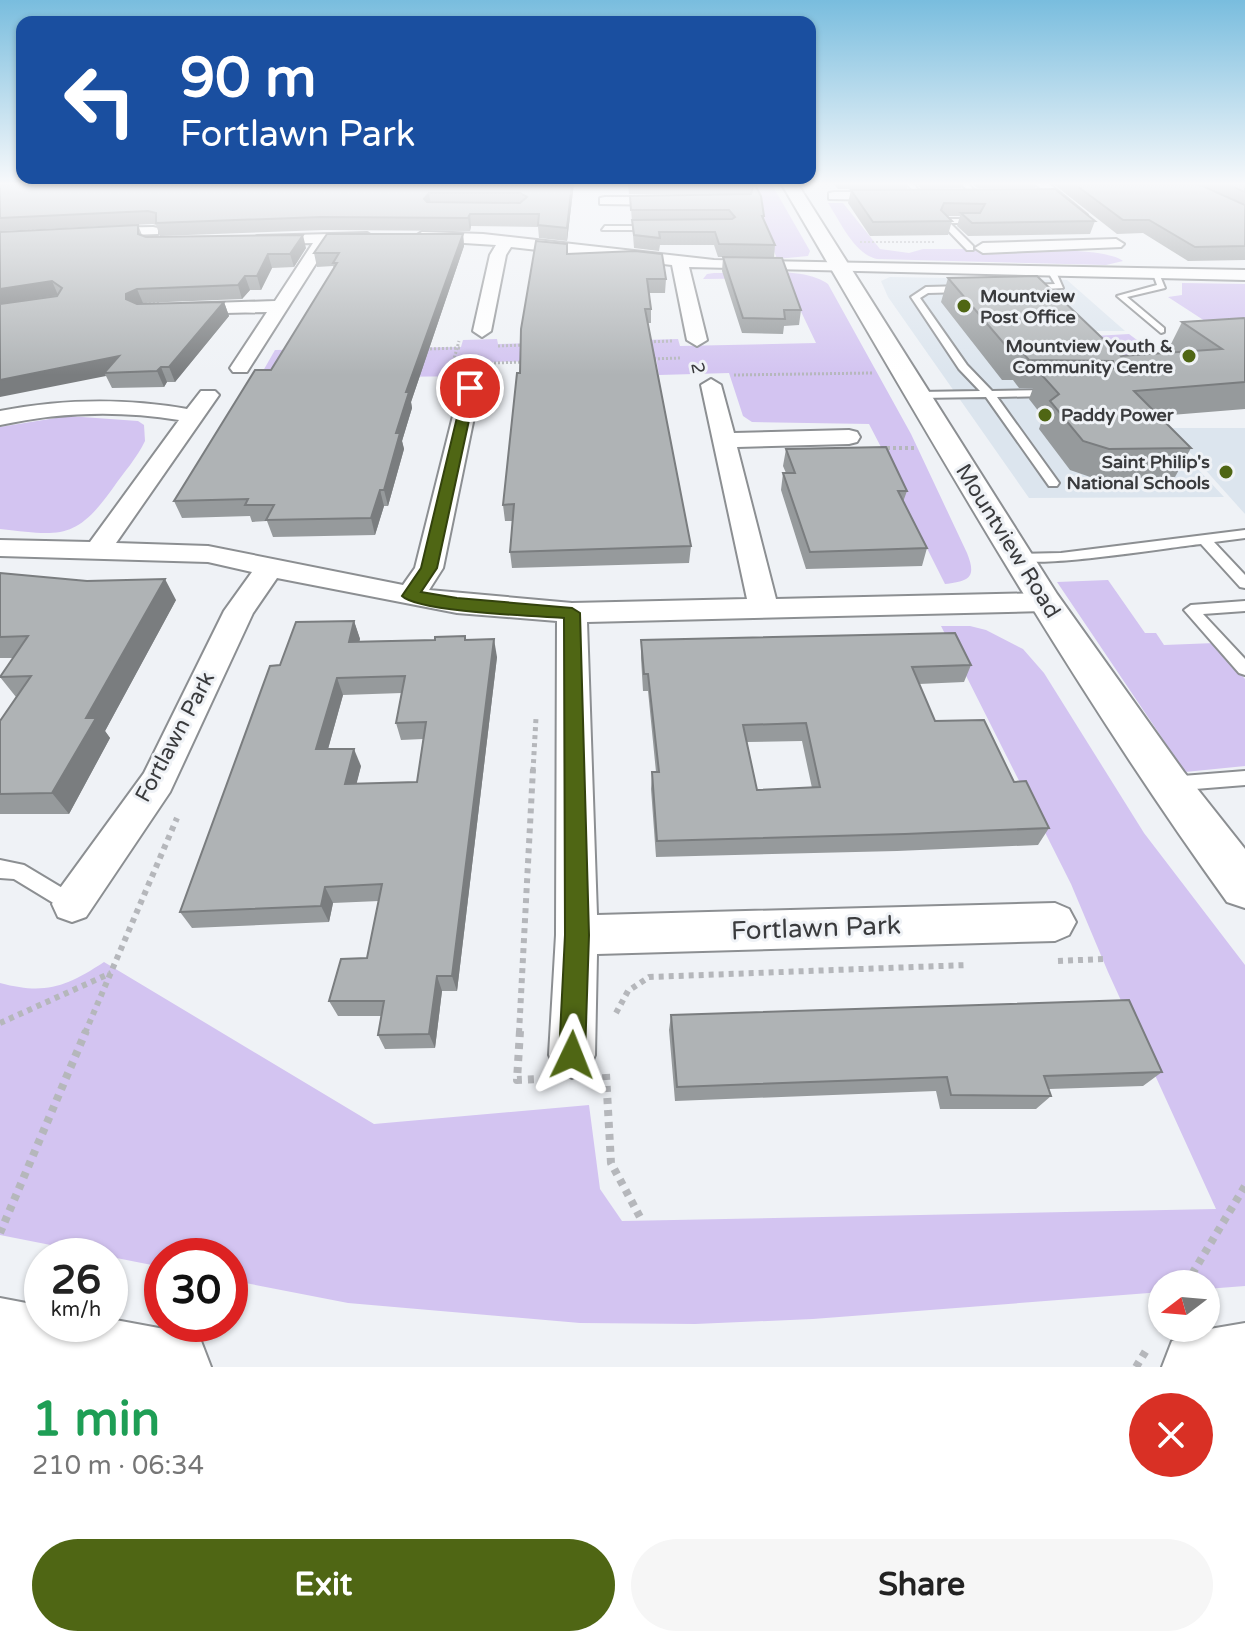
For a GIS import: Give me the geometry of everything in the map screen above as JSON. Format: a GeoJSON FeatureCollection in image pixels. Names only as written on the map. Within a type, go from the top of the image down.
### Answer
{"type":"FeatureCollection","features":[{"type":"Feature","properties":{"kind":"street"},"geometry":{"type":"LineString","coordinates":[[240,368],[318,247]]}},
{"type":"Feature","properties":{"kind":"street"},"geometry":{"type":"LineString","coordinates":[[482,331],[498,255],[503,247]]}},
{"type":"Feature","properties":{"kind":"street"},"geometry":{"type":"LineString","coordinates":[[544,247],[680,263],[1245,275]]}},
{"type":"Feature","properties":{"kind":"street"},"geometry":{"type":"LineString","coordinates":[[601,254],[605,247]]}},
{"type":"Feature","properties":{"kind":"street","name":"Mountview Road"},"geometry":{"type":"LineString","coordinates":[[828,247],[1044,602],[1168,785],[1245,886]]}},
{"type":"Feature","properties":{"kind":"street"},"geometry":{"type":"LineString","coordinates":[[948,247],[1125,251]]}},
{"type":"Feature","properties":{"kind":"street"},"geometry":{"type":"LineString","coordinates":[[1120,247],[1155,273]]}},
{"type":"Feature","properties":{"kind":"street"},"geometry":{"type":"LineString","coordinates":[[680,263],[697,340]]}},
{"type":"Feature","properties":{"kind":"street"},"geometry":{"type":"LineString","coordinates":[[168,306],[279,306]]}},
{"type":"Feature","properties":{"kind":"street"},"geometry":{"type":"LineString","coordinates":[[719,380],[725,440],[764,609]]}},
{"type":"Feature","properties":{"kind":"street"},"geometry":{"type":"LineString","coordinates":[[410,596],[429,568],[460,384]]}},
{"type":"Feature","properties":{"kind":"street"},"geometry":{"type":"LineString","coordinates":[[97,551],[208,395]]}},
{"type":"Feature","properties":{"kind":"street"},"geometry":{"type":"LineString","coordinates":[[0,418],[47,407],[75,405],[131,406],[193,416]]}},
{"type":"Feature","properties":{"kind":"street"},"geometry":{"type":"LineString","coordinates":[[725,440],[849,437]]}},
{"type":"Feature","properties":{"kind":"street"},"geometry":{"type":"LineString","coordinates":[[0,548],[182,551],[457,604],[572,613],[1044,602]]}},
{"type":"Feature","properties":{"kind":"street","name":"Fortlawn Park"},"geometry":{"type":"LineString","coordinates":[[72,904],[157,782],[237,614],[271,566]]}},
{"type":"Feature","properties":{"kind":"street"},"geometry":{"type":"LineString","coordinates":[[572,613],[577,935],[590,1060]]}},
{"type":"Feature","properties":{"kind":"street","name":"Fortlawn Park"},"geometry":{"type":"LineString","coordinates":[[577,935],[1052,941]]}},
{"type":"Feature","properties":{"kind":"street"},"geometry":{"type":"LineString","coordinates":[[0,1333],[175,1367]]}},
{"type":"Feature","properties":{"kind":"street"},"geometry":{"type":"LineString","coordinates":[[1198,1367],[1245,1359]]}},
{"type":"Feature","properties":{"kind":"lane"},"geometry":{"type":"LineString","coordinates":[[1012,288],[1060,286],[1052,272]]}},
{"type":"Feature","properties":{"kind":"lane"},"geometry":{"type":"LineString","coordinates":[[1155,273],[1162,286],[1121,296],[1161,330]]}},
{"type":"Feature","properties":{"kind":"lane"},"geometry":{"type":"LineString","coordinates":[[983,289],[926,290],[915,297],[963,367],[989,394],[1053,483]]}},
{"type":"Feature","properties":{"kind":"lane"},"geometry":{"type":"LineString","coordinates":[[919,395],[1068,393]]}},
{"type":"Feature","properties":{"kind":"lane"},"geometry":{"type":"LineString","coordinates":[[1017,558],[1061,557],[1245,534]]}},
{"type":"Feature","properties":{"kind":"lane"},"geometry":{"type":"LineString","coordinates":[[1204,539],[1245,584]]}},
{"type":"Feature","properties":{"kind":"lane"},"geometry":{"type":"LineString","coordinates":[[1245,606],[1191,610],[1245,669]]}},
{"type":"Feature","properties":{"kind":"lane"},"geometry":{"type":"LineString","coordinates":[[1168,785],[1245,778]]}},
{"type":"Feature","properties":{"kind":"lane"},"geometry":{"type":"LineString","coordinates":[[0,869],[17,871],[72,904]]}},
{"type":"Feature","properties":{"kind":"path"},"geometry":{"type":"LineString","coordinates":[[130,307],[133,304],[168,306]]}},
{"type":"Feature","properties":{"kind":"path"},"geometry":{"type":"LineString","coordinates":[[460,384],[461,335]]}},
{"type":"Feature","properties":{"kind":"path","name":"2"},"geometry":{"type":"LineString","coordinates":[[677,337],[683,367]]}},
{"type":"Feature","properties":{"kind":"path"},"geometry":{"type":"LineString","coordinates":[[500,338],[494,363],[531,362]]}},
{"type":"Feature","properties":{"kind":"path"},"geometry":{"type":"LineString","coordinates":[[644,359],[681,358]]}},
{"type":"Feature","properties":{"kind":"path"},"geometry":{"type":"LineString","coordinates":[[719,380],[881,373]]}},
{"type":"Feature","properties":{"kind":"path"},"geometry":{"type":"LineString","coordinates":[[879,448],[950,447]]}},
{"type":"Feature","properties":{"kind":"path"},"geometry":{"type":"LineString","coordinates":[[521,1001],[536,715]]}},
{"type":"Feature","properties":{"kind":"path"},"geometry":{"type":"LineString","coordinates":[[0,1233],[181,808]]}},
{"type":"Feature","properties":{"kind":"path"},"geometry":{"type":"LineString","coordinates":[[1052,941],[1103,959]]}},
{"type":"Feature","properties":{"kind":"path"},"geometry":{"type":"LineString","coordinates":[[612,1024],[626,992],[649,977],[971,964]]}},
{"type":"Feature","properties":{"kind":"path"},"geometry":{"type":"LineString","coordinates":[[0,1023],[112,973]]}},
{"type":"Feature","properties":{"kind":"path"},"geometry":{"type":"LineString","coordinates":[[590,1060],[611,1163],[640,1217]]}},
{"type":"Feature","properties":{"kind":"path"},"geometry":{"type":"LineString","coordinates":[[1194,1270],[1245,1186]]}},
{"type":"Feature","properties":{"kind":"shaded area"},"geometry":{"type":"Polygon","coordinates":[[[772,247],[808,247],[810,251],[808,256],[777,259],[772,247]]]}},
{"type":"Feature","properties":{"kind":"shaded area"},"geometry":{"type":"Polygon","coordinates":[[[857,247],[878,247],[909,253],[923,249],[1061,250],[1089,252],[1123,261],[1106,265],[877,259],[857,247]]]}},
{"type":"Feature","properties":{"kind":"shaded area"},"geometry":{"type":"Polygon","coordinates":[[[790,273],[818,278],[828,284],[911,434],[967,553],[971,568],[969,577],[945,584],[878,451],[882,449],[869,424],[752,422],[743,416],[729,373],[659,375],[656,358],[493,362],[490,376],[259,378],[275,350],[461,347],[463,340],[497,339],[498,344],[678,339],[680,346],[816,343],[785,278],[703,279],[707,274],[790,273]]]}},
{"type":"Feature","properties":{"kind":"shaded area"},"geometry":{"type":"Polygon","coordinates":[[[890,277],[1067,280],[1125,331],[1069,331],[1224,497],[1029,498],[888,297],[881,281],[890,277]]]}},
{"type":"Feature","properties":{"kind":"shaded area"},"geometry":{"type":"Polygon","coordinates":[[[1182,283],[1245,284],[1245,347],[1168,297],[1182,295],[1182,283]]]}},
{"type":"Feature","properties":{"kind":"shaded area"},"geometry":{"type":"Polygon","coordinates":[[[1129,334],[1182,374],[1126,378],[1077,337],[1129,334]]]}},
{"type":"Feature","properties":{"kind":"shaded area"},"geometry":{"type":"Polygon","coordinates":[[[68,416],[138,421],[144,425],[145,441],[100,505],[77,526],[53,533],[0,529],[0,427],[68,416]]]}},
{"type":"Feature","properties":{"kind":"shaded area","name":"Saint Philip's National Schools"},"geometry":{"type":"Polygon","coordinates":[[[1168,428],[1245,428],[1245,514],[1168,428]]]}},
{"type":"Feature","properties":{"kind":"shaded area"},"geometry":{"type":"Polygon","coordinates":[[[1108,580],[1145,633],[1156,633],[1164,645],[1215,643],[1245,679],[1245,766],[1185,772],[1057,582],[1108,580]]]}},
{"type":"Feature","properties":{"kind":"shaded area"},"geometry":{"type":"Polygon","coordinates":[[[941,626],[970,626],[986,630],[1023,649],[1044,673],[1144,833],[1245,965],[1245,1286],[1220,1288],[1220,1270],[1148,1270],[1148,1293],[813,1319],[695,1324],[580,1323],[348,1303],[248,1284],[248,1238],[144,1238],[144,1263],[128,1260],[128,1238],[24,1240],[0,1235],[0,983],[30,988],[55,986],[78,978],[104,962],[374,1124],[589,1105],[600,1189],[622,1221],[1216,1209],[1071,884],[941,626]]]}},
{"type":"Feature","properties":{"kind":"building"},"geometry":{"type":"Polygon","coordinates":[[[0,247],[295,247],[290,254],[268,254],[257,276],[245,276],[238,285],[137,289],[126,294],[126,299],[137,304],[224,302],[169,367],[161,367],[157,371],[104,373],[119,356],[0,380],[0,304],[57,296],[62,288],[52,281],[0,289],[0,247]]]}},
{"type":"Feature","properties":{"kind":"building"},"geometry":{"type":"Polygon","coordinates":[[[318,247],[458,247],[406,392],[409,392],[396,433],[400,433],[384,490],[380,490],[371,518],[266,520],[274,505],[245,505],[248,499],[174,501],[255,370],[271,370],[337,263],[333,263],[339,253],[314,253],[318,247]]]}},
{"type":"Feature","properties":{"kind":"building"},"geometry":{"type":"Polygon","coordinates":[[[535,247],[567,247],[567,254],[635,251],[662,254],[666,279],[647,279],[651,309],[645,309],[691,546],[510,552],[514,504],[503,505],[517,373],[520,373],[521,329],[535,247]]]}},
{"type":"Feature","properties":{"kind":"building"},"geometry":{"type":"Polygon","coordinates":[[[723,257],[782,258],[801,310],[784,310],[785,319],[743,318],[723,257]]]}},
{"type":"Feature","properties":{"kind":"building"},"geometry":{"type":"Polygon","coordinates":[[[1037,276],[1121,356],[1222,349],[1182,322],[1244,318],[1245,382],[1134,391],[1191,448],[1109,449],[1083,441],[1050,401],[1059,394],[1039,372],[1108,370],[1114,368],[1113,361],[1029,360],[1023,353],[1012,353],[948,278],[1037,276]]]}},
{"type":"Feature","properties":{"kind":"building"},"geometry":{"type":"Polygon","coordinates":[[[886,447],[907,491],[898,491],[927,548],[810,552],[783,473],[795,473],[786,449],[886,447]]]}},
{"type":"Feature","properties":{"kind":"building"},"geometry":{"type":"Polygon","coordinates":[[[0,573],[87,581],[165,579],[86,718],[96,718],[52,793],[0,794],[0,721],[31,676],[0,677],[28,636],[0,637],[0,573]]]}},
{"type":"Feature","properties":{"kind":"building"},"geometry":{"type":"Polygon","coordinates":[[[354,621],[349,642],[435,640],[435,637],[465,636],[465,640],[494,639],[452,976],[437,976],[429,1034],[378,1035],[384,1001],[329,1001],[341,959],[367,958],[382,884],[325,887],[321,906],[180,912],[270,666],[280,665],[296,622],[354,621]],[[405,676],[337,678],[316,749],[354,749],[345,784],[417,782],[426,722],[396,723],[405,676]]]}},
{"type":"Feature","properties":{"kind":"building"},"geometry":{"type":"Polygon","coordinates":[[[955,633],[971,665],[912,667],[935,721],[984,720],[1014,782],[1026,781],[1049,828],[657,841],[652,772],[659,772],[641,640],[955,633]],[[806,723],[743,725],[757,790],[820,787],[806,723]]]}},
{"type":"Feature","properties":{"kind":"building"},"geometry":{"type":"Polygon","coordinates":[[[1129,1000],[1162,1072],[1044,1076],[1051,1096],[951,1095],[947,1077],[677,1087],[671,1015],[1129,1000]]]}},
{"type":"Feature","properties":{"kind":"place","name":"Mountview Post Office"},"geometry":{"type":"Point","coordinates":[964,306]}},
{"type":"Feature","properties":{"kind":"place","name":"Mountview Youth & Community Centre"},"geometry":{"type":"Point","coordinates":[1189,356]}},
{"type":"Feature","properties":{"kind":"place","name":"Paddy Power"},"geometry":{"type":"Point","coordinates":[1045,415]}},
{"type":"Feature","properties":{"kind":"place","name":"Saint Philip's National Schools"},"geometry":{"type":"Point","coordinates":[1226,472]}},
{"type":"Feature","properties":{"kind":"route"},"geometry":{"type":"LineString","coordinates":[[470,388],[429,568],[410,596],[457,604],[572,613],[577,935],[572,1055]]}}]}
